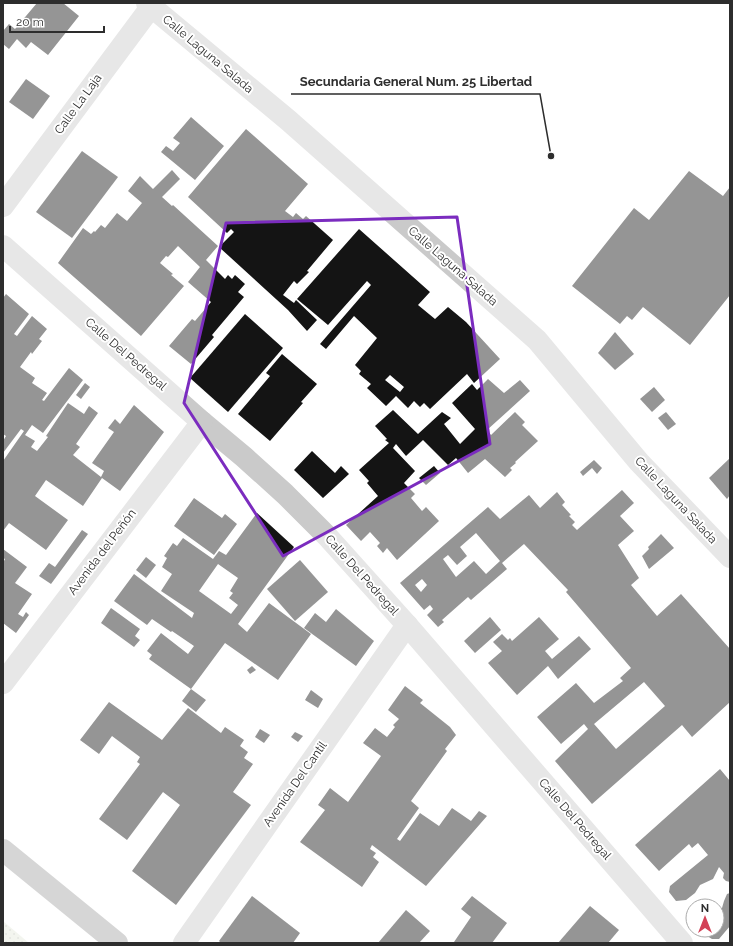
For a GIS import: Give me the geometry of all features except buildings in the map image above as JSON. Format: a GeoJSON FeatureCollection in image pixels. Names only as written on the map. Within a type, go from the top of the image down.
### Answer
{"type":"FeatureCollection","features":[{"type":"Feature","properties":{"kind":"main road"},"geometry":{"type":"LineString","coordinates":[[3,850],[117,943]]}},
{"type":"Feature","properties":{"kind":"street","name":"Calle La Laja"},"geometry":{"type":"LineString","coordinates":[[3,206],[151,4]]}},
{"type":"Feature","properties":{"kind":"street","name":"Calle Laguna Salada"},"geometry":{"type":"LineString","coordinates":[[151,4],[288,120],[537,340],[639,462],[730,557]]}},
{"type":"Feature","properties":{"kind":"street","name":"Calle Del Pedregal"},"geometry":{"type":"LineString","coordinates":[[3,246],[202,422],[244,457],[285,494],[327,536],[682,943]]}},
{"type":"Feature","properties":{"kind":"street","name":"Avenida del Peñón"},"geometry":{"type":"LineString","coordinates":[[3,683],[202,422]]}},
{"type":"Feature","properties":{"kind":"street","name":"Avenida Del Cantil"},"geometry":{"type":"LineString","coordinates":[[184,943],[407,626]]}},
{"type":"Feature","properties":{"kind":"highlighted area"},"geometry":{"type":"Polygon","coordinates":[[[457,217],[490,444],[283,556],[184,403],[226,223],[457,217]]]}},
{"type":"Feature","properties":{"kind":"shaded area"},"geometry":{"type":"Polygon","coordinates":[[[3,921],[29,943],[3,943],[3,921]]]}},
{"type":"Feature","properties":{"kind":"place","name":"Secundaria General Num. 25 Libertad"},"geometry":{"type":"Point","coordinates":[551,156]}}]}
